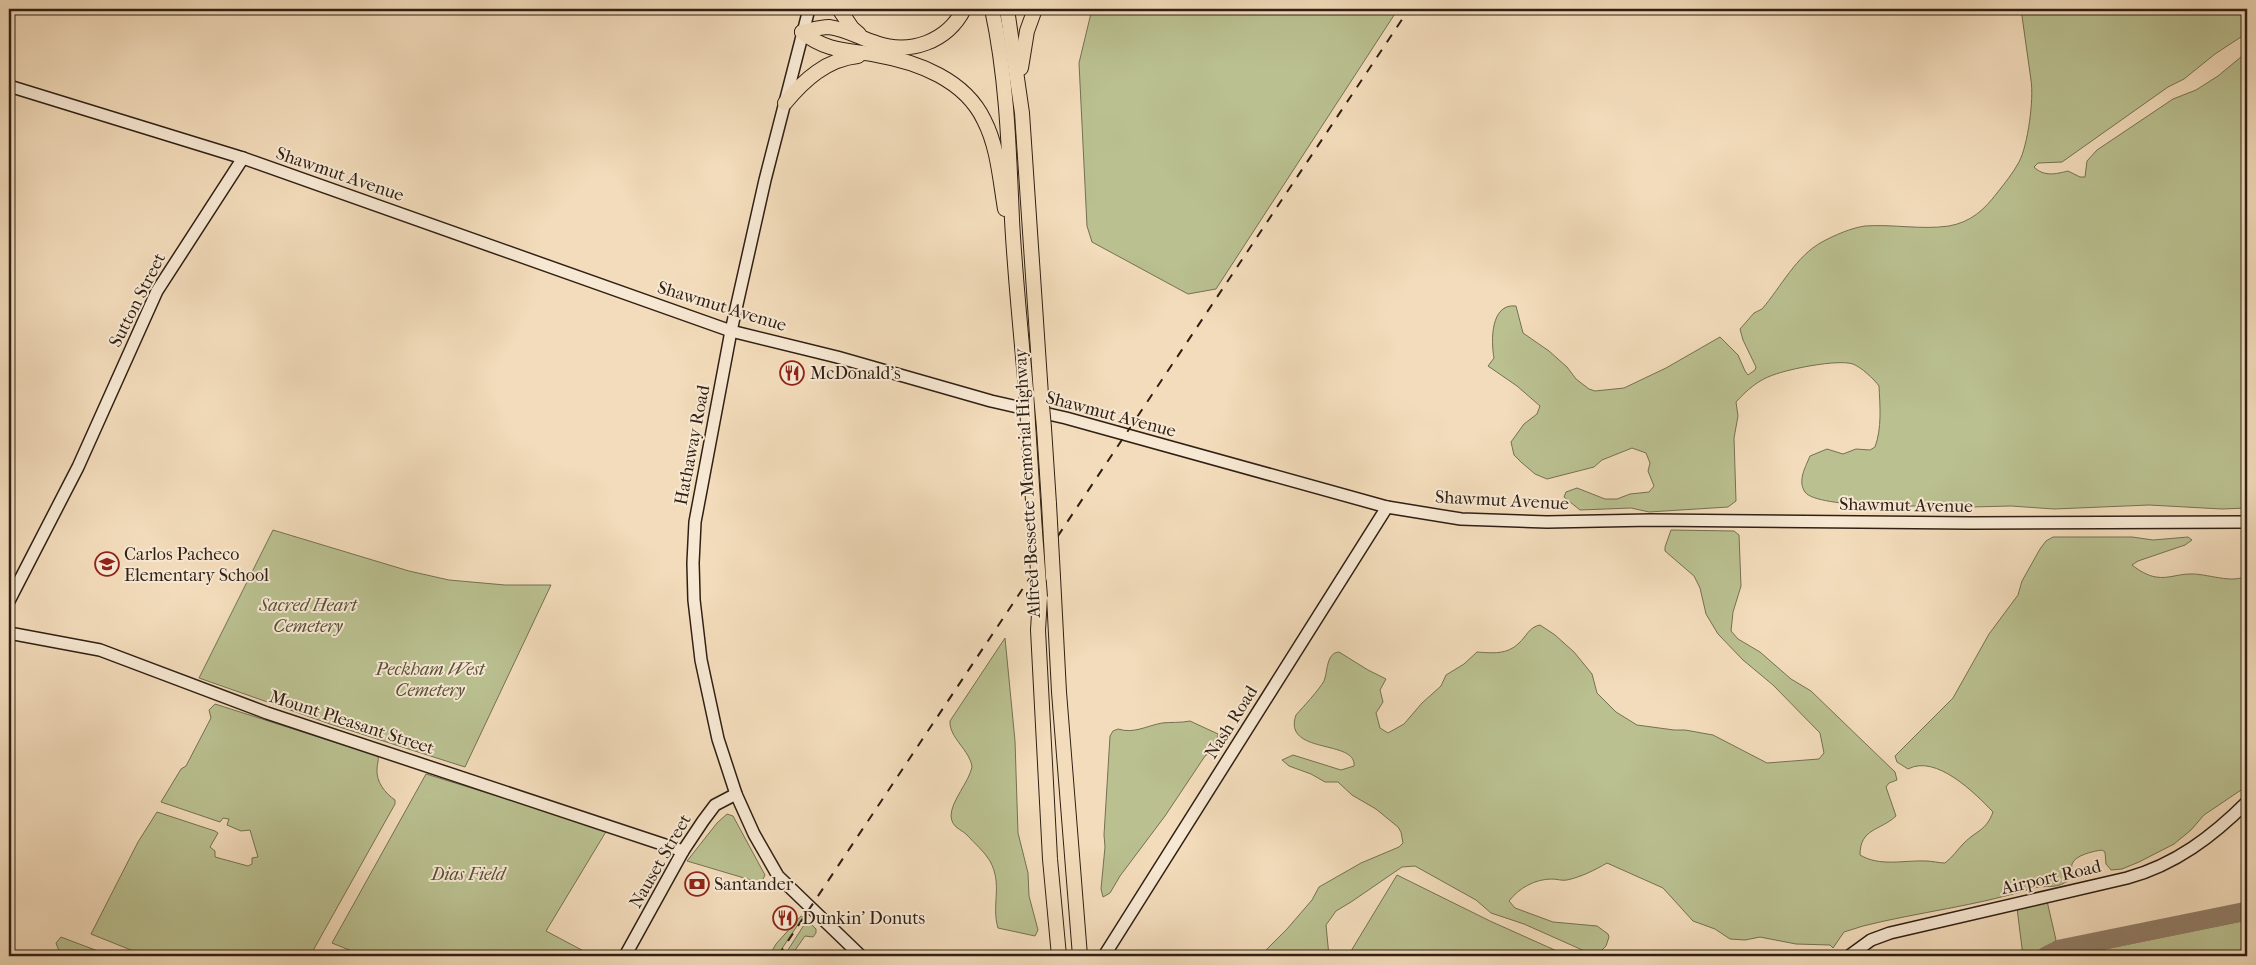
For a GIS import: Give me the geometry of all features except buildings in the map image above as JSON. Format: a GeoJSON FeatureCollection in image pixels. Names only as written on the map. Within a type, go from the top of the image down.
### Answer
{"type":"FeatureCollection","features":[{"type":"Feature","properties":{"kind":"highway"},"geometry":{"type":"LineString","coordinates":[[839,9],[852,28],[866,39]]}},
{"type":"Feature","properties":{"kind":"highway"},"geometry":{"type":"LineString","coordinates":[[802,32],[831,28],[895,47],[924,44],[947,31],[964,9]]}},
{"type":"Feature","properties":{"kind":"highway","name":"Alfred Bessette Memorial Highway"},"geometry":{"type":"LineString","coordinates":[[992,9],[1002,64],[1008,120],[1016,275],[1040,597],[1038,630],[1050,859],[1059,956]]}},
{"type":"Feature","properties":{"kind":"highway","name":"Alfred Bessette Memorial Highway"},"geometry":{"type":"LineString","coordinates":[[1007,9],[1018,78],[1044,428],[1057,663],[1080,956]]}},
{"type":"Feature","properties":{"kind":"highway"},"geometry":{"type":"LineString","coordinates":[[1018,78],[1027,32],[1035,9]]}},
{"type":"Feature","properties":{"kind":"highway"},"geometry":{"type":"LineString","coordinates":[[802,32],[826,47],[907,62],[936,74],[966,96],[982,114],[995,156],[1016,275]]}},
{"type":"Feature","properties":{"kind":"highway"},"geometry":{"type":"LineString","coordinates":[[785,103],[803,82],[823,68],[856,56],[877,55]]}},
{"type":"Feature","properties":{"kind":"street","name":"Hathaway Road"},"geometry":{"type":"LineString","coordinates":[[809,9],[760,199],[731,331],[696,515],[692,563],[696,621],[706,689],[718,739],[736,794],[760,848],[782,881],[861,956]]}},
{"type":"Feature","properties":{"kind":"street","name":"Shawmut Avenue"},"geometry":{"type":"LineString","coordinates":[[9,86],[243,158],[731,331],[837,357],[991,401],[1066,418],[1387,507],[1461,519],[1547,522],[1651,520],[1970,523],[2247,522]]}},
{"type":"Feature","properties":{"kind":"street","name":"Sutton Street"},"geometry":{"type":"LineString","coordinates":[[9,601],[78,467],[157,291],[243,158]]}},
{"type":"Feature","properties":{"kind":"street","name":"Nash Road"},"geometry":{"type":"LineString","coordinates":[[1104,956],[1387,507]]}},
{"type":"Feature","properties":{"kind":"street","name":"Mount Pleasant Street"},"geometry":{"type":"LineString","coordinates":[[9,632],[100,650],[267,713],[683,851]]}},
{"type":"Feature","properties":{"kind":"street","name":"Nauset Street"},"geometry":{"type":"LineString","coordinates":[[625,956],[683,851],[715,805],[736,794]]}},
{"type":"Feature","properties":{"kind":"street","name":"Airport Road"},"geometry":{"type":"LineString","coordinates":[[1849,956],[1871,940],[1890,933],[2127,878],[2156,869],[2202,841],[2247,802]]}},
{"type":"Feature","properties":{"kind":"green space"},"geometry":{"type":"Polygon","coordinates":[[[1092,9],[1398,9],[1216,289],[1188,294],[1092,242],[1087,226],[1079,63],[1092,9]]]}},
{"type":"Feature","properties":{"kind":"green space"},"geometry":{"type":"Polygon","coordinates":[[[2021,9],[2247,9],[2247,33],[2215,54],[2184,79],[2168,87],[2062,162],[2038,163],[2034,167],[2046,173],[2055,174],[2068,171],[2080,177],[2085,177],[2087,161],[2097,150],[2173,99],[2196,90],[2218,76],[2247,52],[2247,508],[2222,509],[2149,505],[2054,509],[2011,506],[1971,507],[1959,504],[1878,506],[1814,498],[1805,492],[1802,483],[1803,474],[1810,456],[1827,449],[1843,454],[1856,449],[1870,450],[1875,447],[1879,432],[1879,386],[1860,368],[1846,363],[1813,365],[1773,375],[1753,386],[1736,402],[1738,416],[1734,438],[1736,501],[1728,507],[1649,512],[1631,508],[1580,510],[1564,497],[1566,492],[1577,488],[1605,499],[1617,499],[1630,494],[1649,492],[1654,486],[1648,471],[1650,463],[1646,453],[1632,448],[1602,460],[1594,467],[1547,479],[1535,474],[1514,455],[1511,442],[1524,424],[1537,414],[1540,406],[1517,386],[1488,366],[1494,358],[1494,325],[1501,311],[1507,307],[1516,306],[1523,333],[1549,351],[1567,367],[1576,379],[1589,389],[1595,391],[1624,388],[1666,368],[1720,337],[1738,355],[1748,375],[1756,367],[1743,340],[1740,329],[1754,313],[1762,309],[1804,255],[1813,248],[1838,234],[1860,227],[1949,226],[1964,222],[1982,210],[2017,166],[2028,134],[2032,88],[2021,9]]]}},
{"type":"Feature","properties":{"kind":"green space"},"geometry":{"type":"Polygon","coordinates":[[[273,530],[409,571],[449,580],[505,585],[551,585],[465,767],[330,724],[199,678],[273,530]]]}},
{"type":"Feature","properties":{"kind":"green space"},"geometry":{"type":"Polygon","coordinates":[[[1671,530],[1734,531],[1739,535],[1741,586],[1733,612],[1731,631],[1738,639],[1760,652],[1791,679],[1811,691],[1895,772],[1897,780],[1889,783],[1886,787],[1896,816],[1872,831],[1863,840],[1860,855],[1868,859],[1884,862],[1926,861],[1945,863],[1964,843],[1984,827],[1990,818],[1993,812],[1966,786],[1954,778],[1931,767],[1919,766],[1908,769],[1897,762],[1895,756],[1953,698],[1989,634],[2018,595],[2022,581],[2040,549],[2046,541],[2053,537],[2132,537],[2153,540],[2188,537],[2192,540],[2185,545],[2138,561],[2132,565],[2146,574],[2160,577],[2197,574],[2235,579],[2247,575],[2247,786],[2204,815],[2191,830],[2174,844],[2122,869],[2111,870],[2106,864],[2105,852],[2102,850],[2090,852],[2074,861],[2072,864],[2073,877],[2067,882],[2056,886],[2037,887],[1989,900],[1863,926],[1844,932],[1833,948],[1830,945],[1796,944],[1760,937],[1745,940],[1730,939],[1715,929],[1693,921],[1663,888],[1607,863],[1572,879],[1546,879],[1534,883],[1523,888],[1509,901],[1515,908],[1553,922],[1597,926],[1608,934],[1609,937],[1606,946],[1600,952],[1589,953],[1524,924],[1491,913],[1476,900],[1415,866],[1402,867],[1336,911],[1326,925],[1329,956],[1260,956],[1312,900],[1319,887],[1361,863],[1399,847],[1403,843],[1398,827],[1376,809],[1352,795],[1338,782],[1325,782],[1311,774],[1289,766],[1282,760],[1293,755],[1341,770],[1354,766],[1352,758],[1344,752],[1309,742],[1300,736],[1295,728],[1296,715],[1324,681],[1328,663],[1335,653],[1339,652],[1386,679],[1380,690],[1383,702],[1376,713],[1380,728],[1388,733],[1404,724],[1422,703],[1441,686],[1446,675],[1464,664],[1477,652],[1488,653],[1509,650],[1519,643],[1533,628],[1540,625],[1574,652],[1592,674],[1597,693],[1616,712],[1637,725],[1713,735],[1767,763],[1819,759],[1824,753],[1820,733],[1773,685],[1743,660],[1718,634],[1706,614],[1700,588],[1694,576],[1665,551],[1671,530]]]}},
{"type":"Feature","properties":{"kind":"green space"},"geometry":{"type":"Polygon","coordinates":[[[1005,638],[1015,741],[1018,833],[1028,873],[1029,896],[1038,930],[1035,936],[998,928],[994,870],[985,854],[967,835],[955,826],[951,816],[954,804],[972,767],[968,755],[953,733],[950,721],[1005,638]]]}},
{"type":"Feature","properties":{"kind":"green space"},"geometry":{"type":"Polygon","coordinates":[[[215,704],[378,756],[378,778],[385,791],[395,800],[395,804],[310,956],[146,956],[91,934],[138,842],[157,812],[218,833],[210,847],[215,851],[215,857],[248,866],[252,864],[252,858],[258,857],[250,830],[241,831],[227,825],[229,819],[223,818],[220,822],[161,802],[181,769],[186,766],[211,718],[209,710],[215,704]]]}},
{"type":"Feature","properties":{"kind":"green space"},"geometry":{"type":"Polygon","coordinates":[[[1190,721],[1218,734],[1214,750],[1205,756],[1110,893],[1103,897],[1101,889],[1105,847],[1104,835],[1110,736],[1113,731],[1118,729],[1129,731],[1162,723],[1190,721]]]}},
{"type":"Feature","properties":{"kind":"green space","name":"Dias Field"},"geometry":{"type":"Polygon","coordinates":[[[426,774],[607,830],[546,931],[593,956],[364,956],[332,943],[426,774]]]}},
{"type":"Feature","properties":{"kind":"green space"},"geometry":{"type":"Polygon","coordinates":[[[727,814],[733,816],[765,875],[761,883],[687,861],[717,823],[727,814]]]}},
{"type":"Feature","properties":{"kind":"green space"},"geometry":{"type":"Polygon","coordinates":[[[1397,875],[1490,921],[1568,956],[1348,956],[1397,875]]]}},
{"type":"Feature","properties":{"kind":"green space"},"geometry":{"type":"Polygon","coordinates":[[[2047,901],[2056,940],[2039,956],[2023,956],[2017,908],[2047,901]]]}},
{"type":"Feature","properties":{"kind":"green space"},"geometry":{"type":"Polygon","coordinates":[[[801,916],[803,917],[777,956],[769,956],[776,944],[801,916]]]}},
{"type":"Feature","properties":{"kind":"green space"},"geometry":{"type":"Polygon","coordinates":[[[2247,920],[2247,956],[2076,956],[2095,951],[2247,920]]]}},
{"type":"Feature","properties":{"kind":"green space"},"geometry":{"type":"Polygon","coordinates":[[[809,922],[816,929],[816,933],[813,937],[805,936],[791,956],[784,956],[804,925],[809,922]]]}},
{"type":"Feature","properties":{"kind":"green space"},"geometry":{"type":"Polygon","coordinates":[[[61,937],[111,956],[63,956],[64,952],[59,951],[56,943],[61,937]]]}},
{"type":"Feature","properties":{"kind":"taxiway"},"geometry":{"type":"LineString","coordinates":[[2046,956],[2060,949],[2247,911]]}},
{"type":"Feature","properties":{"kind":"railway"},"geometry":{"type":"LineString","coordinates":[[778,956],[1409,9]]}},
{"type":"Feature","properties":{"kind":"place","name":"McDonald's"},"geometry":{"type":"Point","coordinates":[792,373]}},
{"type":"Feature","properties":{"kind":"place","name":"Carlos Pacheco Elementary School"},"geometry":{"type":"Point","coordinates":[107,564]}},
{"type":"Feature","properties":{"kind":"place","name":"Santander"},"geometry":{"type":"Point","coordinates":[697,884]}},
{"type":"Feature","properties":{"kind":"place","name":"Dunkin' Donuts"},"geometry":{"type":"Point","coordinates":[785,918]}},
{"type":"Feature","properties":{"kind":"park label","name":"Sacred Heart Cemetery"},"geometry":{"type":"Point","coordinates":[308,615]}},
{"type":"Feature","properties":{"kind":"park label","name":"Peckham West Cemetery"},"geometry":{"type":"Point","coordinates":[430,680]}}]}
